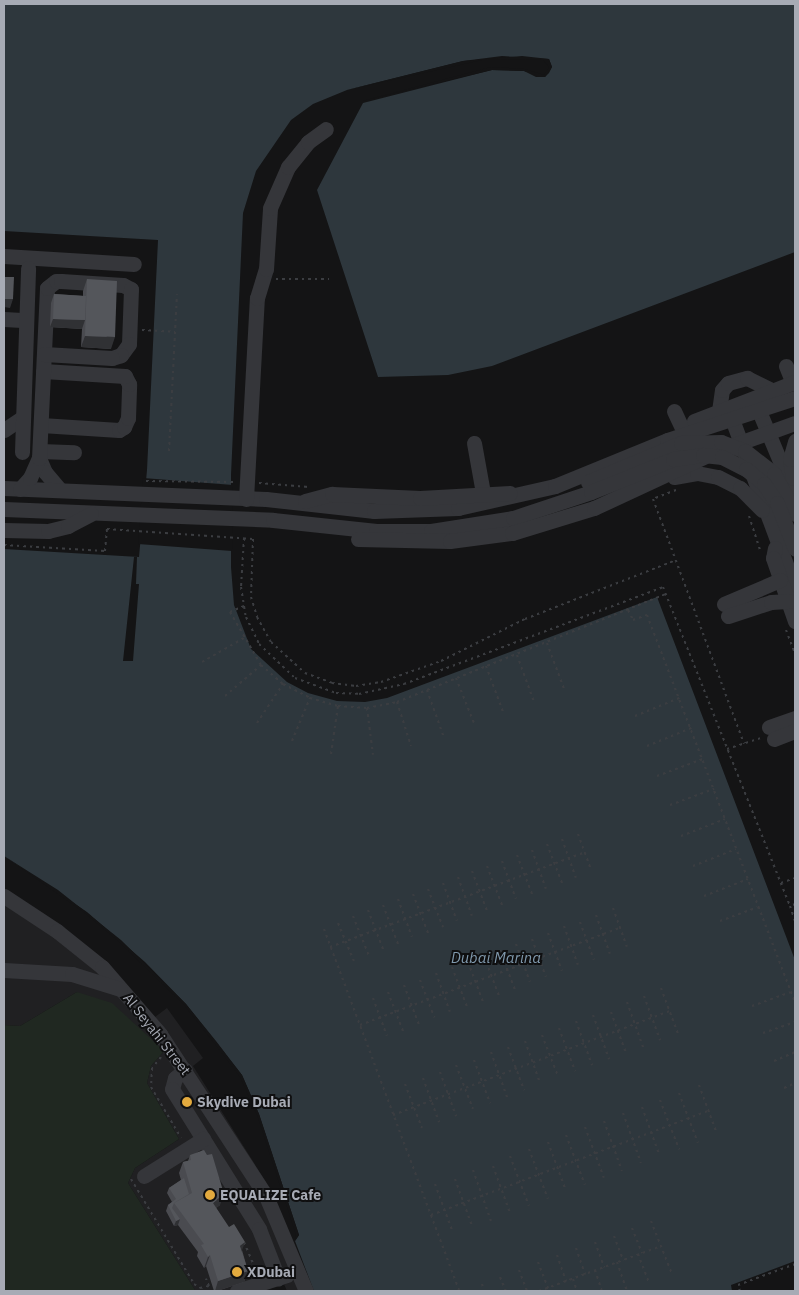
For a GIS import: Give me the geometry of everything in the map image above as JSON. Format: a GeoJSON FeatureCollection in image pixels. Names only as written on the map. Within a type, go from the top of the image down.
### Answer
{"type":"FeatureCollection","features":[{"type":"Feature","properties":{"kind":"street"},"geometry":{"type":"LineString","coordinates":[[239,499],[246,482],[257,298],[264,278],[268,220],[274,197],[298,153],[326,128]]}},
{"type":"Feature","properties":{"kind":"street"},"geometry":{"type":"LineString","coordinates":[[4,256],[134,268],[28,268],[4,266]]}},
{"type":"Feature","properties":{"kind":"street"},"geometry":{"type":"LineString","coordinates":[[22,452],[28,268]]}},
{"type":"Feature","properties":{"kind":"street"},"geometry":{"type":"LineString","coordinates":[[44,354],[117,357],[127,349],[133,294],[128,287],[56,281],[50,284],[45,294],[40,455],[46,472],[60,490]]}},
{"type":"Feature","properties":{"kind":"street"},"geometry":{"type":"LineString","coordinates":[[4,319],[26,320]]}},
{"type":"Feature","properties":{"kind":"street"},"geometry":{"type":"LineString","coordinates":[[786,366],[794,388]]}},
{"type":"Feature","properties":{"kind":"street"},"geometry":{"type":"LineString","coordinates":[[41,425],[118,430],[127,423],[128,401],[128,380],[121,374],[43,371]]}},
{"type":"Feature","properties":{"kind":"street"},"geometry":{"type":"LineString","coordinates":[[774,391],[747,378],[728,383],[722,390],[726,415],[741,443],[778,543],[792,595],[795,621]]}},
{"type":"Feature","properties":{"kind":"street"},"geometry":{"type":"LineString","coordinates":[[4,488],[239,499],[302,503],[374,511],[417,511],[465,507],[555,486],[726,415],[774,391],[794,388]]}},
{"type":"Feature","properties":{"kind":"street"},"geometry":{"type":"LineString","coordinates":[[608,465],[618,450],[681,426],[726,415],[759,410],[794,388]]}},
{"type":"Feature","properties":{"kind":"street"},"geometry":{"type":"LineString","coordinates":[[759,410],[795,497]]}},
{"type":"Feature","properties":{"kind":"street"},"geometry":{"type":"LineString","coordinates":[[4,420],[23,412]]}},
{"type":"Feature","properties":{"kind":"street"},"geometry":{"type":"LineString","coordinates":[[4,430],[23,412]]}},
{"type":"Feature","properties":{"kind":"street"},"geometry":{"type":"LineString","coordinates":[[674,412],[681,426]]}},
{"type":"Feature","properties":{"kind":"street"},"geometry":{"type":"LineString","coordinates":[[233,520],[249,525],[377,541],[450,541],[493,536],[548,524],[594,508],[741,443],[795,423]]}},
{"type":"Feature","properties":{"kind":"street"},"geometry":{"type":"LineString","coordinates":[[795,441],[790,466],[795,484]]}},
{"type":"Feature","properties":{"kind":"street"},"geometry":{"type":"LineString","coordinates":[[4,509],[92,514],[107,522],[280,520],[376,530],[431,531],[513,518],[589,487],[681,443],[721,442],[745,451],[774,474],[795,514]]}},
{"type":"Feature","properties":{"kind":"street"},"geometry":{"type":"LineString","coordinates":[[474,443],[483,493]]}},
{"type":"Feature","properties":{"kind":"street"},"geometry":{"type":"LineString","coordinates":[[40,455],[74,452]]}},
{"type":"Feature","properties":{"kind":"street"},"geometry":{"type":"LineString","coordinates":[[20,488],[30,478],[40,455]]}},
{"type":"Feature","properties":{"kind":"street"},"geometry":{"type":"LineString","coordinates":[[239,499],[251,506],[353,518],[423,520],[510,508],[589,487],[673,459],[698,455],[722,457],[746,469],[764,484],[780,508],[795,549]]}},
{"type":"Feature","properties":{"kind":"street"},"geometry":{"type":"LineString","coordinates":[[655,480],[697,473],[718,477],[751,496],[769,519]]}},
{"type":"Feature","properties":{"kind":"street"},"geometry":{"type":"LineString","coordinates":[[302,503],[332,494],[407,498],[503,491],[518,496]]}},
{"type":"Feature","properties":{"kind":"street"},"geometry":{"type":"LineString","coordinates":[[4,530],[48,532],[68,526],[92,514]]}},
{"type":"Feature","properties":{"kind":"street"},"geometry":{"type":"LineString","coordinates":[[778,543],[773,555],[780,580],[792,595]]}},
{"type":"Feature","properties":{"kind":"street"},"geometry":{"type":"LineString","coordinates":[[780,580],[726,610],[771,602],[792,595]]}},
{"type":"Feature","properties":{"kind":"street"},"geometry":{"type":"LineString","coordinates":[[769,734],[795,718]]}},
{"type":"Feature","properties":{"kind":"street"},"geometry":{"type":"LineString","coordinates":[[769,734],[795,731]]}},
{"type":"Feature","properties":{"kind":"street","name":"Al Seyahi Street"},"geometry":{"type":"LineString","coordinates":[[4,896],[90,957],[124,991],[185,1070],[266,1196],[306,1291]]}},
{"type":"Feature","properties":{"kind":"street"},"geometry":{"type":"LineString","coordinates":[[4,970],[72,974],[124,991]]}},
{"type":"Feature","properties":{"kind":"street"},"geometry":{"type":"LineString","coordinates":[[185,1070],[175,1078],[172,1090],[259,1229],[278,1278]]}},
{"type":"Feature","properties":{"kind":"street"},"geometry":{"type":"LineString","coordinates":[[144,1176],[202,1139]]}},
{"type":"Feature","properties":{"kind":"street"},"geometry":{"type":"LineString","coordinates":[[236,1291],[298,1271]]}},
{"type":"Feature","properties":{"kind":"path"},"geometry":{"type":"LineString","coordinates":[[264,278],[329,280]]}},
{"type":"Feature","properties":{"kind":"path"},"geometry":{"type":"LineString","coordinates":[[169,451],[177,294]]}},
{"type":"Feature","properties":{"kind":"path"},"geometry":{"type":"LineString","coordinates":[[130,329],[175,332]]}},
{"type":"Feature","properties":{"kind":"path"},"geometry":{"type":"LineString","coordinates":[[146,494],[146,479],[246,482],[312,487]]}},
{"type":"Feature","properties":{"kind":"path"},"geometry":{"type":"LineString","coordinates":[[679,489],[653,499],[744,744]]}},
{"type":"Feature","properties":{"kind":"path"},"geometry":{"type":"LineString","coordinates":[[749,515],[763,560]]}},
{"type":"Feature","properties":{"kind":"path"},"geometry":{"type":"LineString","coordinates":[[4,545],[105,552],[107,522],[253,539],[251,597],[256,617],[271,642],[305,673],[332,683],[356,686],[381,682],[442,661],[524,619],[676,560]]}},
{"type":"Feature","properties":{"kind":"path"},"geometry":{"type":"LineString","coordinates":[[244,538],[241,587],[244,606],[258,644],[295,678],[336,693],[359,694],[404,684],[663,587],[795,921]]}},
{"type":"Feature","properties":{"kind":"path"},"geometry":{"type":"LineString","coordinates":[[244,606],[230,612],[261,665],[283,684],[310,698],[338,706],[367,708],[397,702],[666,594]]}},
{"type":"Feature","properties":{"kind":"path"},"geometry":{"type":"LineString","coordinates":[[628,610],[633,620],[647,615],[795,1003]]}},
{"type":"Feature","properties":{"kind":"path"},"geometry":{"type":"LineString","coordinates":[[202,662],[244,638]]}},
{"type":"Feature","properties":{"kind":"path"},"geometry":{"type":"LineString","coordinates":[[546,643],[564,689]]}},
{"type":"Feature","properties":{"kind":"path"},"geometry":{"type":"LineString","coordinates":[[517,655],[534,702]]}},
{"type":"Feature","properties":{"kind":"path"},"geometry":{"type":"LineString","coordinates":[[226,696],[261,665]]}},
{"type":"Feature","properties":{"kind":"path"},"geometry":{"type":"LineString","coordinates":[[486,666],[503,712]]}},
{"type":"Feature","properties":{"kind":"path"},"geometry":{"type":"LineString","coordinates":[[456,678],[474,723]]}},
{"type":"Feature","properties":{"kind":"path"},"geometry":{"type":"LineString","coordinates":[[257,723],[283,684]]}},
{"type":"Feature","properties":{"kind":"path"},"geometry":{"type":"LineString","coordinates":[[427,690],[443,735]]}},
{"type":"Feature","properties":{"kind":"path"},"geometry":{"type":"LineString","coordinates":[[292,741],[310,698]]}},
{"type":"Feature","properties":{"kind":"path"},"geometry":{"type":"LineString","coordinates":[[635,716],[680,698]]}},
{"type":"Feature","properties":{"kind":"path"},"geometry":{"type":"LineString","coordinates":[[397,702],[412,746]]}},
{"type":"Feature","properties":{"kind":"path"},"geometry":{"type":"LineString","coordinates":[[331,754],[338,706]]}},
{"type":"Feature","properties":{"kind":"path"},"geometry":{"type":"LineString","coordinates":[[367,708],[373,754]]}},
{"type":"Feature","properties":{"kind":"path"},"geometry":{"type":"LineString","coordinates":[[647,746],[691,728]]}},
{"type":"Feature","properties":{"kind":"path"},"geometry":{"type":"LineString","coordinates":[[728,749],[769,734]]}},
{"type":"Feature","properties":{"kind":"path"},"geometry":{"type":"LineString","coordinates":[[657,776],[702,759]]}},
{"type":"Feature","properties":{"kind":"path"},"geometry":{"type":"LineString","coordinates":[[670,805],[714,789]]}},
{"type":"Feature","properties":{"kind":"path"},"geometry":{"type":"LineString","coordinates":[[681,836],[725,819]]}},
{"type":"Feature","properties":{"kind":"path"},"geometry":{"type":"LineString","coordinates":[[578,834],[591,870]]}},
{"type":"Feature","properties":{"kind":"path"},"geometry":{"type":"LineString","coordinates":[[562,838],[576,878]]}},
{"type":"Feature","properties":{"kind":"path"},"geometry":{"type":"LineString","coordinates":[[547,844],[562,883]]}},
{"type":"Feature","properties":{"kind":"path"},"geometry":{"type":"LineString","coordinates":[[692,866],[736,849]]}},
{"type":"Feature","properties":{"kind":"path"},"geometry":{"type":"LineString","coordinates":[[532,850],[546,889]]}},
{"type":"Feature","properties":{"kind":"path"},"geometry":{"type":"LineString","coordinates":[[330,946],[585,852]]}},
{"type":"Feature","properties":{"kind":"path"},"geometry":{"type":"LineString","coordinates":[[517,855],[532,894]]}},
{"type":"Feature","properties":{"kind":"path"},"geometry":{"type":"LineString","coordinates":[[502,861],[516,899]]}},
{"type":"Feature","properties":{"kind":"path"},"geometry":{"type":"LineString","coordinates":[[487,866],[502,905]]}},
{"type":"Feature","properties":{"kind":"path"},"geometry":{"type":"LineString","coordinates":[[472,872],[487,910]]}},
{"type":"Feature","properties":{"kind":"path"},"geometry":{"type":"LineString","coordinates":[[458,877],[472,916]]}},
{"type":"Feature","properties":{"kind":"path"},"geometry":{"type":"LineString","coordinates":[[781,883],[795,878]]}},
{"type":"Feature","properties":{"kind":"path"},"geometry":{"type":"LineString","coordinates":[[704,896],[748,879]]}},
{"type":"Feature","properties":{"kind":"path"},"geometry":{"type":"LineString","coordinates":[[443,883],[457,921]]}},
{"type":"Feature","properties":{"kind":"path"},"geometry":{"type":"LineString","coordinates":[[428,889],[443,927]]}},
{"type":"Feature","properties":{"kind":"path"},"geometry":{"type":"LineString","coordinates":[[413,894],[428,933]]}},
{"type":"Feature","properties":{"kind":"path"},"geometry":{"type":"LineString","coordinates":[[398,899],[412,937]]}},
{"type":"Feature","properties":{"kind":"path"},"geometry":{"type":"LineString","coordinates":[[790,906],[795,904]]}},
{"type":"Feature","properties":{"kind":"path"},"geometry":{"type":"LineString","coordinates":[[384,905],[398,944]]}},
{"type":"Feature","properties":{"kind":"path"},"geometry":{"type":"LineString","coordinates":[[720,921],[758,907]]}},
{"type":"Feature","properties":{"kind":"path"},"geometry":{"type":"LineString","coordinates":[[613,908],[627,947]]}},
{"type":"Feature","properties":{"kind":"path"},"geometry":{"type":"LineString","coordinates":[[368,910],[383,949]]}},
{"type":"Feature","properties":{"kind":"path"},"geometry":{"type":"LineString","coordinates":[[596,915],[610,954]]}},
{"type":"Feature","properties":{"kind":"path"},"geometry":{"type":"LineString","coordinates":[[354,916],[369,956]]}},
{"type":"Feature","properties":{"kind":"path"},"geometry":{"type":"LineString","coordinates":[[580,922],[594,960]]}},
{"type":"Feature","properties":{"kind":"path"},"geometry":{"type":"LineString","coordinates":[[338,923],[354,961]]}},
{"type":"Feature","properties":{"kind":"path"},"geometry":{"type":"LineString","coordinates":[[564,926],[578,965]]}},
{"type":"Feature","properties":{"kind":"path"},"geometry":{"type":"LineString","coordinates":[[360,1025],[620,928]]}},
{"type":"Feature","properties":{"kind":"path"},"geometry":{"type":"LineString","coordinates":[[324,929],[459,1291]]}},
{"type":"Feature","properties":{"kind":"path"},"geometry":{"type":"LineString","coordinates":[[548,933],[562,971]]}},
{"type":"Feature","properties":{"kind":"path"},"geometry":{"type":"LineString","coordinates":[[532,938],[546,977]]}},
{"type":"Feature","properties":{"kind":"path"},"geometry":{"type":"LineString","coordinates":[[516,944],[530,982]]}},
{"type":"Feature","properties":{"kind":"path"},"geometry":{"type":"LineString","coordinates":[[500,950],[515,990]]}},
{"type":"Feature","properties":{"kind":"path"},"geometry":{"type":"LineString","coordinates":[[484,956],[499,996]]}},
{"type":"Feature","properties":{"kind":"path"},"geometry":{"type":"LineString","coordinates":[[468,962],[483,1002]]}},
{"type":"Feature","properties":{"kind":"path"},"geometry":{"type":"LineString","coordinates":[[452,967],[466,1007]]}},
{"type":"Feature","properties":{"kind":"path"},"geometry":{"type":"LineString","coordinates":[[436,974],[450,1012]]}},
{"type":"Feature","properties":{"kind":"path"},"geometry":{"type":"LineString","coordinates":[[420,980],[434,1017]]}},
{"type":"Feature","properties":{"kind":"path"},"geometry":{"type":"LineString","coordinates":[[404,985],[419,1025]]}},
{"type":"Feature","properties":{"kind":"path"},"geometry":{"type":"LineString","coordinates":[[661,988],[678,1034]]}},
{"type":"Feature","properties":{"kind":"path"},"geometry":{"type":"LineString","coordinates":[[388,992],[403,1031]]}},
{"type":"Feature","properties":{"kind":"path"},"geometry":{"type":"LineString","coordinates":[[752,1006],[791,992]]}},
{"type":"Feature","properties":{"kind":"path"},"geometry":{"type":"LineString","coordinates":[[644,996],[660,1040]]}},
{"type":"Feature","properties":{"kind":"path"},"geometry":{"type":"LineString","coordinates":[[373,998],[387,1036]]}},
{"type":"Feature","properties":{"kind":"path"},"geometry":{"type":"LineString","coordinates":[[627,1002],[643,1047]]}},
{"type":"Feature","properties":{"kind":"path"},"geometry":{"type":"LineString","coordinates":[[393,1115],[670,1011]]}},
{"type":"Feature","properties":{"kind":"path"},"geometry":{"type":"LineString","coordinates":[[611,1012],[626,1053]]}},
{"type":"Feature","properties":{"kind":"path"},"geometry":{"type":"LineString","coordinates":[[593,1016],[609,1059]]}},
{"type":"Feature","properties":{"kind":"path"},"geometry":{"type":"LineString","coordinates":[[576,1021],[592,1065]]}},
{"type":"Feature","properties":{"kind":"path"},"geometry":{"type":"LineString","coordinates":[[763,1033],[795,1022]]}},
{"type":"Feature","properties":{"kind":"path"},"geometry":{"type":"LineString","coordinates":[[559,1028],[575,1072]]}},
{"type":"Feature","properties":{"kind":"path"},"geometry":{"type":"LineString","coordinates":[[542,1035],[558,1076]]}},
{"type":"Feature","properties":{"kind":"path"},"geometry":{"type":"LineString","coordinates":[[525,1041],[540,1083]]}},
{"type":"Feature","properties":{"kind":"path"},"geometry":{"type":"LineString","coordinates":[[508,1047],[524,1090]]}},
{"type":"Feature","properties":{"kind":"path"},"geometry":{"type":"LineString","coordinates":[[491,1052],[507,1096]]}},
{"type":"Feature","properties":{"kind":"path"},"geometry":{"type":"LineString","coordinates":[[774,1061],[795,1052]]}},
{"type":"Feature","properties":{"kind":"path"},"geometry":{"type":"LineString","coordinates":[[474,1060],[490,1102]]}},
{"type":"Feature","properties":{"kind":"path"},"geometry":{"type":"LineString","coordinates":[[456,1065],[473,1109]]}},
{"type":"Feature","properties":{"kind":"path"},"geometry":{"type":"LineString","coordinates":[[440,1072],[456,1116]]}},
{"type":"Feature","properties":{"kind":"path"},"geometry":{"type":"LineString","coordinates":[[423,1078],[439,1122]]}},
{"type":"Feature","properties":{"kind":"path"},"geometry":{"type":"LineString","coordinates":[[784,1088],[795,1083]]}},
{"type":"Feature","properties":{"kind":"path"},"geometry":{"type":"LineString","coordinates":[[406,1084],[422,1128]]}},
{"type":"Feature","properties":{"kind":"path"},"geometry":{"type":"LineString","coordinates":[[699,1085],[716,1134]]}},
{"type":"Feature","properties":{"kind":"path"},"geometry":{"type":"LineString","coordinates":[[679,1093],[698,1143]]}},
{"type":"Feature","properties":{"kind":"path"},"geometry":{"type":"LineString","coordinates":[[660,1100],[678,1149]]}},
{"type":"Feature","properties":{"kind":"path"},"geometry":{"type":"LineString","coordinates":[[642,1107],[659,1154]]}},
{"type":"Feature","properties":{"kind":"path"},"geometry":{"type":"LineString","coordinates":[[431,1215],[708,1111]]}},
{"type":"Feature","properties":{"kind":"path"},"geometry":{"type":"LineString","coordinates":[[623,1113],[641,1163]]}},
{"type":"Feature","properties":{"kind":"path"},"geometry":{"type":"LineString","coordinates":[[604,1121],[622,1171]]}},
{"type":"Feature","properties":{"kind":"path"},"geometry":{"type":"LineString","coordinates":[[585,1127],[604,1178]]}},
{"type":"Feature","properties":{"kind":"path"},"geometry":{"type":"LineString","coordinates":[[566,1135],[585,1185]]}},
{"type":"Feature","properties":{"kind":"path"},"geometry":{"type":"LineString","coordinates":[[548,1142],[566,1192]]}},
{"type":"Feature","properties":{"kind":"path"},"geometry":{"type":"LineString","coordinates":[[529,1149],[548,1199]]}},
{"type":"Feature","properties":{"kind":"path"},"geometry":{"type":"LineString","coordinates":[[510,1156],[529,1206]]}},
{"type":"Feature","properties":{"kind":"path"},"geometry":{"type":"LineString","coordinates":[[493,1166],[510,1213]]}},
{"type":"Feature","properties":{"kind":"path"},"geometry":{"type":"LineString","coordinates":[[473,1170],[491,1221]]}},
{"type":"Feature","properties":{"kind":"path"},"geometry":{"type":"LineString","coordinates":[[454,1179],[472,1226]]}},
{"type":"Feature","properties":{"kind":"path"},"geometry":{"type":"LineString","coordinates":[[435,1184],[453,1233]]}},
{"type":"Feature","properties":{"kind":"path"},"geometry":{"type":"LineString","coordinates":[[652,1221],[672,1274]]}},
{"type":"Feature","properties":{"kind":"path"},"geometry":{"type":"LineString","coordinates":[[632,1228],[642,1253]]}},
{"type":"Feature","properties":{"kind":"path"},"geometry":{"type":"LineString","coordinates":[[614,1236],[623,1260]]}},
{"type":"Feature","properties":{"kind":"path"},"geometry":{"type":"LineString","coordinates":[[244,1241],[261,1283]]}},
{"type":"Feature","properties":{"kind":"path"},"geometry":{"type":"LineString","coordinates":[[594,1242],[604,1267]]}},
{"type":"Feature","properties":{"kind":"path"},"geometry":{"type":"LineString","coordinates":[[539,1291],[661,1246]]}},
{"type":"Feature","properties":{"kind":"path"},"geometry":{"type":"LineString","coordinates":[[576,1248],[585,1274]]}},
{"type":"Feature","properties":{"kind":"path"},"geometry":{"type":"LineString","coordinates":[[638,1254],[649,1283]]}},
{"type":"Feature","properties":{"kind":"path"},"geometry":{"type":"LineString","coordinates":[[557,1255],[566,1281]]}},
{"type":"Feature","properties":{"kind":"path"},"geometry":{"type":"LineString","coordinates":[[538,1262],[552,1291]]}},
{"type":"Feature","properties":{"kind":"path"},"geometry":{"type":"LineString","coordinates":[[617,1262],[627,1291]]}},
{"type":"Feature","properties":{"kind":"path"},"geometry":{"type":"LineString","coordinates":[[740,1291],[738,1285],[795,1264]]}},
{"type":"Feature","properties":{"kind":"path"},"geometry":{"type":"LineString","coordinates":[[520,1270],[527,1291]]}},
{"type":"Feature","properties":{"kind":"path"},"geometry":{"type":"LineString","coordinates":[[594,1270],[602,1291]]}},
{"type":"Feature","properties":{"kind":"path"},"geometry":{"type":"LineString","coordinates":[[500,1277],[506,1291]]}},
{"type":"Feature","properties":{"kind":"path"},"geometry":{"type":"LineString","coordinates":[[573,1279],[577,1291]]}},
{"type":"Feature","properties":{"kind":"path"},"geometry":{"type":"LineString","coordinates":[[482,1284],[484,1291]]}},
{"type":"Feature","properties":{"kind":"shaded area","name":"Skydive Dubai"},"geometry":{"type":"Polygon","coordinates":[[[4,891],[155,1017],[167,1008],[203,1058],[193,1066],[266,1182],[311,1291],[287,1291],[283,1282],[253,1291],[195,1290],[128,1183],[135,1168],[179,1139],[147,1083],[151,1066],[164,1051],[77,992],[20,1026],[4,1025],[4,891]]]}},
{"type":"Feature","properties":{"kind":"shaded area"},"geometry":{"type":"Polygon","coordinates":[[[77,992],[112,1003],[164,1051],[151,1066],[147,1083],[179,1139],[135,1168],[128,1183],[195,1290],[202,1291],[4,1291],[4,1025],[20,1026],[77,992]]]}},
{"type":"Feature","properties":{"kind":"water","name":"Dubai Marina"},"geometry":{"type":"Polygon","coordinates":[[[4,4],[795,4],[795,252],[492,366],[448,375],[378,377],[317,190],[363,103],[492,70],[524,71],[545,77],[552,67],[549,59],[502,56],[463,61],[347,90],[313,104],[291,120],[256,171],[243,213],[231,475],[231,567],[234,605],[251,649],[287,682],[308,693],[337,701],[365,702],[387,698],[657,597],[795,960],[795,1261],[731,1285],[732,1291],[314,1291],[295,1241],[299,1235],[259,1114],[242,1075],[186,1004],[145,962],[87,912],[4,856],[4,549],[139,557],[147,470],[158,240],[4,231],[4,4]]]}},
{"type":"Feature","properties":{"kind":"pier"},"geometry":{"type":"Polygon","coordinates":[[[522,56],[549,59],[552,67],[545,77],[536,77],[524,71],[492,70],[362,101],[491,67],[525,69],[544,75],[549,67],[543,60],[487,59],[347,90],[463,61],[522,56]]]}},
{"type":"Feature","properties":{"kind":"pier"},"geometry":{"type":"Polygon","coordinates":[[[143,478],[233,485],[232,551],[138,544],[143,478]]]}},
{"type":"Feature","properties":{"kind":"pier"},"geometry":{"type":"Polygon","coordinates":[[[134,557],[137,557],[136,584],[139,584],[133,661],[123,661],[134,557]]]}},
{"type":"Feature","properties":{"kind":"pier"},"geometry":{"type":"Polygon","coordinates":[[[4,856],[58,890],[121,940],[186,1004],[242,1075],[259,1114],[299,1235],[295,1241],[296,1235],[257,1115],[240,1077],[184,1005],[119,942],[86,914],[4,856]]]}},
{"type":"Feature","properties":{"kind":"building"},"geometry":{"type":"Polygon","coordinates":[[[4,277],[14,277],[13,299],[4,299],[4,277]]]}},
{"type":"Feature","properties":{"kind":"building"},"geometry":{"type":"Polygon","coordinates":[[[87,279],[117,281],[115,337],[85,336],[87,279]]]}},
{"type":"Feature","properties":{"kind":"building"},"geometry":{"type":"Polygon","coordinates":[[[54,294],[86,296],[85,320],[53,319],[54,294]]]}},
{"type":"Feature","properties":{"kind":"building"},"geometry":{"type":"Polygon","coordinates":[[[204,1150],[207,1155],[212,1154],[224,1194],[213,1203],[229,1227],[234,1224],[245,1242],[240,1246],[248,1271],[218,1281],[210,1255],[208,1257],[201,1245],[204,1244],[174,1203],[192,1193],[183,1162],[191,1160],[190,1155],[204,1150]]]}},
{"type":"Feature","properties":{"kind":"building"},"geometry":{"type":"Polygon","coordinates":[[[184,1178],[189,1194],[174,1203],[172,1208],[180,1219],[176,1221],[168,1205],[176,1199],[169,1188],[184,1178]]]}},
{"type":"Feature","properties":{"kind":"place","name":"Skydive Dubai"},"geometry":{"type":"Point","coordinates":[187,1102]}},
{"type":"Feature","properties":{"kind":"place","name":"EQUALIZE Cafe"},"geometry":{"type":"Point","coordinates":[210,1195]}},
{"type":"Feature","properties":{"kind":"place","name":"XDubai"},"geometry":{"type":"Point","coordinates":[237,1272]}}]}
